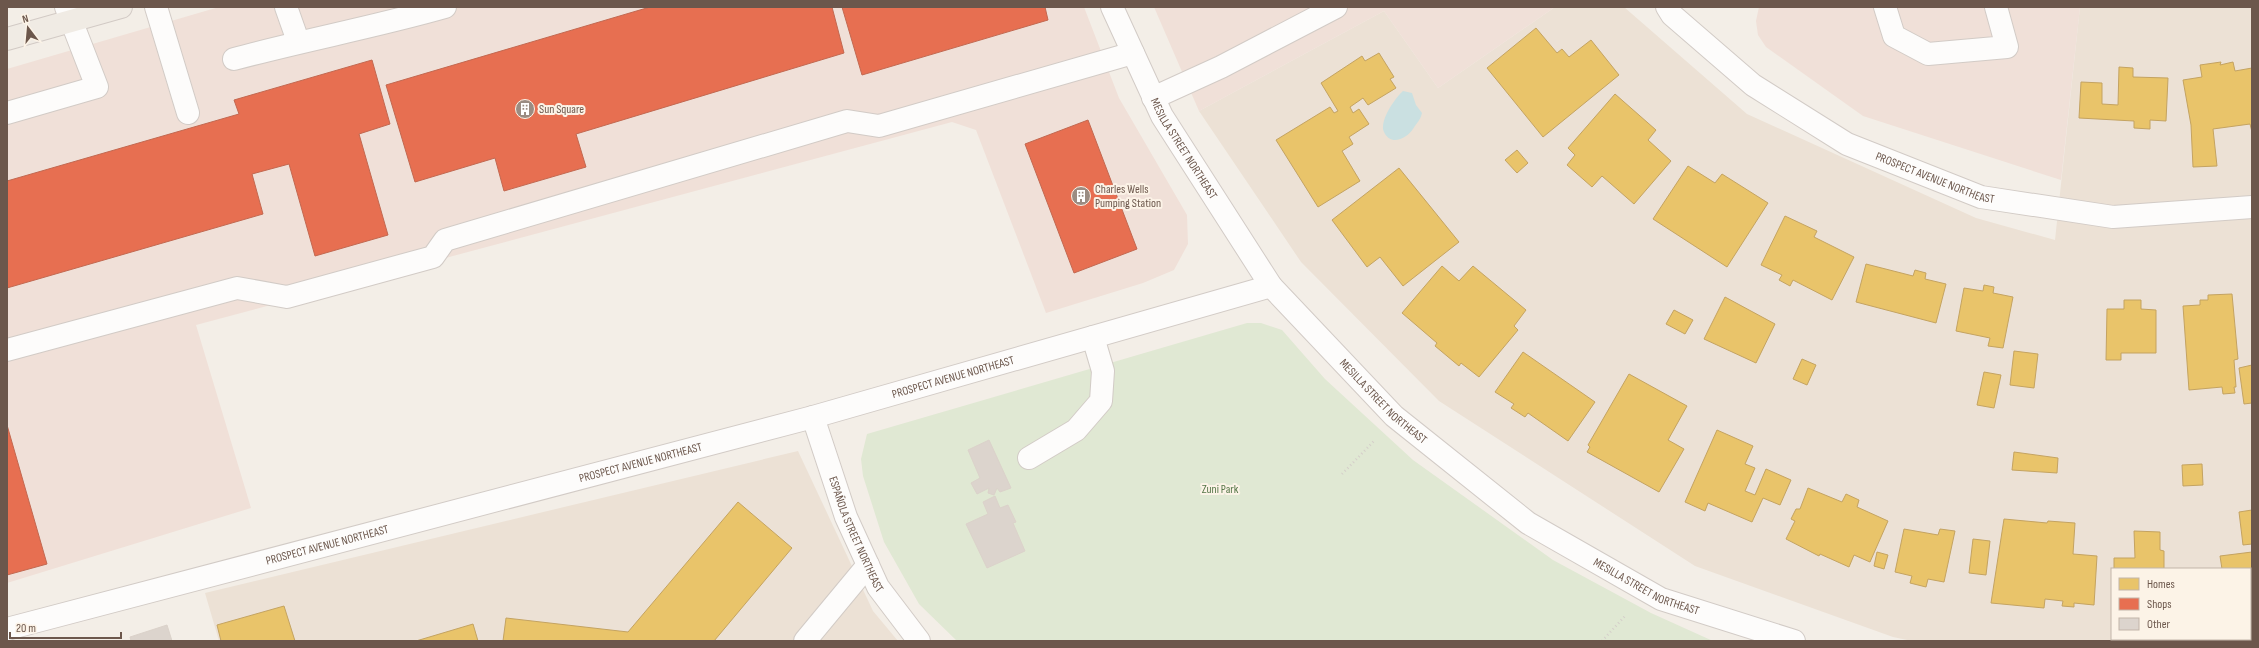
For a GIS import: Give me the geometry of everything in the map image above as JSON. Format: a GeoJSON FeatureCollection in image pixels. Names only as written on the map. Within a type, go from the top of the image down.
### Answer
{"type":"FeatureCollection","features":[{"type":"Feature","properties":{"kind":"main road"},"geometry":{"type":"LineString","coordinates":[[7,39],[69,14],[121,7]]}},
{"type":"Feature","properties":{"kind":"street"},"geometry":{"type":"LineString","coordinates":[[156,7],[188,113]]}},
{"type":"Feature","properties":{"kind":"street"},"geometry":{"type":"LineString","coordinates":[[286,7],[298,41]]}},
{"type":"Feature","properties":{"kind":"street"},"geometry":{"type":"LineString","coordinates":[[234,59],[298,41],[385,24],[445,7]]}},
{"type":"Feature","properties":{"kind":"street","name":"MESILLA STREET NORTHEAST"},"geometry":{"type":"LineString","coordinates":[[1112,7],[1162,116],[1272,286],[1394,416],[1528,523],[1661,599],[1794,641]]}},
{"type":"Feature","properties":{"kind":"street"},"geometry":{"type":"LineString","coordinates":[[1154,98],[1336,7]]}},
{"type":"Feature","properties":{"kind":"street","name":"PROSPECT AVENUE NORTHEAST"},"geometry":{"type":"LineString","coordinates":[[1667,7],[1672,15],[1753,85],[1847,144],[1981,197],[2113,217],[2252,206]]}},
{"type":"Feature","properties":{"kind":"street"},"geometry":{"type":"LineString","coordinates":[[1885,7],[1894,36],[1928,54],[2007,47],[1996,7]]}},
{"type":"Feature","properties":{"kind":"street"},"geometry":{"type":"LineString","coordinates":[[8,110],[97,87],[69,14]]}},
{"type":"Feature","properties":{"kind":"street"},"geometry":{"type":"LineString","coordinates":[[7,350],[237,288],[287,297],[433,257],[445,240],[848,121],[879,126],[1133,53]]}},
{"type":"Feature","properties":{"kind":"street","name":"PROSPECT AVENUE NORTHEAST"},"geometry":{"type":"LineString","coordinates":[[7,629],[813,417],[1272,286]]}},
{"type":"Feature","properties":{"kind":"street"},"geometry":{"type":"LineString","coordinates":[[1029,458],[1076,430],[1101,401],[1103,371],[1093,337]]}},
{"type":"Feature","properties":{"kind":"street","name":"ESPAÑOLA STREET NORTHEAST"},"geometry":{"type":"LineString","coordinates":[[813,417],[846,518],[878,587],[919,641]]}},
{"type":"Feature","properties":{"kind":"street"},"geometry":{"type":"LineString","coordinates":[[805,641],[868,565]]}},
{"type":"Feature","properties":{"kind":"path"},"geometry":{"type":"LineString","coordinates":[[1342,474],[1376,439]]}},
{"type":"Feature","properties":{"kind":"path"},"geometry":{"type":"LineString","coordinates":[[1602,641],[1629,611]]}},
{"type":"Feature","properties":{"kind":"shaded area"},"geometry":{"type":"Polygon","coordinates":[[[219,7],[1084,7],[1119,98],[1187,215],[1188,244],[1174,270],[1143,283],[1046,313],[976,130],[952,122],[196,325],[251,508],[7,583],[7,69],[219,7]]]}},
{"type":"Feature","properties":{"kind":"shaded area"},"geometry":{"type":"Polygon","coordinates":[[[1154,7],[1555,7],[1438,88],[1384,11],[1199,111],[1154,7]]]}},
{"type":"Feature","properties":{"kind":"shaded area"},"geometry":{"type":"Polygon","coordinates":[[[1555,7],[1624,7],[1747,114],[1976,218],[2055,240],[2080,7],[2252,7],[2252,641],[1912,641],[1893,637],[1695,566],[1439,401],[1301,262],[1199,111],[1384,11],[1438,88],[1555,7]]]}},
{"type":"Feature","properties":{"kind":"shaded area"},"geometry":{"type":"Polygon","coordinates":[[[1759,7],[2080,7],[2061,180],[1863,116],[1766,47],[1758,35],[1756,21],[1759,7]]]}},
{"type":"Feature","properties":{"kind":"shaded area"},"geometry":{"type":"Polygon","coordinates":[[[1403,91],[1412,93],[1416,105],[1422,113],[1419,120],[1407,135],[1399,140],[1395,140],[1387,137],[1383,127],[1386,116],[1392,104],[1403,91]]]}},
{"type":"Feature","properties":{"kind":"shaded area"},"geometry":{"type":"Polygon","coordinates":[[[798,451],[873,611],[898,641],[219,641],[205,593],[798,451]]]}},
{"type":"Feature","properties":{"kind":"green space","name":"Zuni Park"},"geometry":{"type":"Polygon","coordinates":[[[1247,323],[1261,323],[1282,330],[1325,379],[1413,460],[1553,560],[1651,613],[1713,641],[957,641],[919,604],[884,542],[863,476],[861,459],[867,434],[1247,323]]]}},
{"type":"Feature","properties":{"kind":"building: Homes"},"geometry":{"type":"Polygon","coordinates":[[[1536,28],[1557,53],[1562,49],[1569,57],[1591,40],[1619,75],[1543,137],[1487,68],[1536,28]]]}},
{"type":"Feature","properties":{"kind":"building: Homes"},"geometry":{"type":"Polygon","coordinates":[[[1379,53],[1394,77],[1390,79],[1396,88],[1368,105],[1363,98],[1350,107],[1353,113],[1359,109],[1369,124],[1349,137],[1353,144],[1342,151],[1360,181],[1318,207],[1276,140],[1330,107],[1334,113],[1338,111],[1321,83],[1362,56],[1365,61],[1379,53]]]}},
{"type":"Feature","properties":{"kind":"building: Homes"},"geometry":{"type":"Polygon","coordinates":[[[2221,62],[2220,65],[2233,62],[2235,71],[2252,68],[2252,132],[2250,124],[2213,129],[2217,166],[2193,167],[2191,125],[2183,80],[2202,77],[2200,65],[2221,62]]]}},
{"type":"Feature","properties":{"kind":"building: Homes"},"geometry":{"type":"Polygon","coordinates":[[[2119,67],[2133,68],[2133,77],[2168,78],[2166,121],[2150,120],[2150,129],[2134,128],[2134,121],[2079,118],[2081,82],[2102,83],[2102,104],[2118,105],[2119,67]]]}},
{"type":"Feature","properties":{"kind":"building: Homes"},"geometry":{"type":"Polygon","coordinates":[[[1615,94],[1656,130],[1648,140],[1671,161],[1634,204],[1602,176],[1592,187],[1567,165],[1575,155],[1568,148],[1615,94]]]}},
{"type":"Feature","properties":{"kind":"building: Homes"},"geometry":{"type":"Polygon","coordinates":[[[1517,150],[1528,163],[1517,173],[1505,160],[1517,150]]]}},
{"type":"Feature","properties":{"kind":"building: Homes"},"geometry":{"type":"Polygon","coordinates":[[[1688,166],[1715,183],[1722,174],[1768,203],[1727,267],[1653,219],[1688,166]]]}},
{"type":"Feature","properties":{"kind":"building: Homes"},"geometry":{"type":"Polygon","coordinates":[[[1399,168],[1459,242],[1403,286],[1380,257],[1367,267],[1332,220],[1399,168]]]}},
{"type":"Feature","properties":{"kind":"building: Homes"},"geometry":{"type":"Polygon","coordinates":[[[1785,216],[1817,231],[1814,237],[1854,257],[1832,300],[1793,280],[1790,286],[1779,280],[1782,275],[1761,265],[1785,216]]]}},
{"type":"Feature","properties":{"kind":"building: Homes"},"geometry":{"type":"Polygon","coordinates":[[[1866,264],[1913,276],[1915,270],[1926,273],[1925,279],[1946,284],[1936,323],[1856,302],[1866,264]]]}},
{"type":"Feature","properties":{"kind":"building: Homes"},"geometry":{"type":"Polygon","coordinates":[[[1442,266],[1459,281],[1473,266],[1526,310],[1514,326],[1518,330],[1479,377],[1461,363],[1459,366],[1435,346],[1437,343],[1402,313],[1442,266]]]}},
{"type":"Feature","properties":{"kind":"building: Homes"},"geometry":{"type":"Polygon","coordinates":[[[1984,285],[1994,287],[1993,293],[2013,297],[2003,348],[1988,346],[1990,338],[1956,331],[1964,288],[1983,291],[1984,285]]]}},
{"type":"Feature","properties":{"kind":"building: Homes"},"geometry":{"type":"Polygon","coordinates":[[[2232,294],[2238,359],[2234,360],[2235,393],[2223,394],[2222,387],[2189,390],[2183,306],[2200,305],[2200,300],[2208,300],[2208,295],[2232,294]]]}},
{"type":"Feature","properties":{"kind":"building: Homes"},"geometry":{"type":"Polygon","coordinates":[[[1725,297],[1775,324],[1756,363],[1704,339],[1725,297]]]}},
{"type":"Feature","properties":{"kind":"building: Homes"},"geometry":{"type":"Polygon","coordinates":[[[2124,300],[2141,300],[2141,309],[2156,310],[2156,353],[2121,353],[2121,360],[2106,360],[2107,309],[2124,309],[2124,300]]]}},
{"type":"Feature","properties":{"kind":"building: Homes"},"geometry":{"type":"Polygon","coordinates":[[[1674,310],[1693,320],[1685,334],[1666,324],[1674,310]]]}},
{"type":"Feature","properties":{"kind":"building: Homes"},"geometry":{"type":"Polygon","coordinates":[[[2014,351],[2038,354],[2034,388],[2010,385],[2014,351]]]}},
{"type":"Feature","properties":{"kind":"building: Homes"},"geometry":{"type":"Polygon","coordinates":[[[1523,352],[1595,402],[1568,441],[1528,413],[1525,417],[1511,408],[1514,404],[1495,392],[1523,352]]]}},
{"type":"Feature","properties":{"kind":"building: Homes"},"geometry":{"type":"Polygon","coordinates":[[[1802,359],[1816,365],[1807,385],[1793,379],[1802,359]]]}},
{"type":"Feature","properties":{"kind":"building: Homes"},"geometry":{"type":"Polygon","coordinates":[[[2252,365],[2252,403],[2244,404],[2239,368],[2252,365]]]}},
{"type":"Feature","properties":{"kind":"building: Homes"},"geometry":{"type":"Polygon","coordinates":[[[1984,372],[2001,375],[1994,408],[1977,405],[1984,372]]]}},
{"type":"Feature","properties":{"kind":"building: Homes"},"geometry":{"type":"Polygon","coordinates":[[[1629,374],[1687,406],[1668,440],[1684,449],[1659,492],[1587,452],[1590,447],[1588,445],[1629,374]]]}},
{"type":"Feature","properties":{"kind":"building: Homes"},"geometry":{"type":"Polygon","coordinates":[[[1717,430],[1753,446],[1745,464],[1755,468],[1745,491],[1755,495],[1766,469],[1791,480],[1780,505],[1763,498],[1752,522],[1708,503],[1705,511],[1685,502],[1717,430]]]}},
{"type":"Feature","properties":{"kind":"building: Homes"},"geometry":{"type":"Polygon","coordinates":[[[2014,452],[2058,458],[2057,473],[2012,470],[2014,452]]]}},
{"type":"Feature","properties":{"kind":"building: Homes"},"geometry":{"type":"Polygon","coordinates":[[[2202,464],[2203,485],[2183,486],[2182,465],[2202,464]]]}},
{"type":"Feature","properties":{"kind":"building: Homes"},"geometry":{"type":"Polygon","coordinates":[[[1808,488],[1842,502],[1846,494],[1859,500],[1857,507],[1888,521],[1870,562],[1854,555],[1849,567],[1820,554],[1819,556],[1786,539],[1795,521],[1791,519],[1796,509],[1800,509],[1808,488]]]}},
{"type":"Feature","properties":{"kind":"building: Homes"},"geometry":{"type":"Polygon","coordinates":[[[738,502],[792,548],[714,641],[503,641],[506,618],[628,632],[738,502]]]}},
{"type":"Feature","properties":{"kind":"building: Homes"},"geometry":{"type":"Polygon","coordinates":[[[2252,510],[2252,544],[2243,545],[2239,512],[2252,510]]]}},
{"type":"Feature","properties":{"kind":"building: Homes"},"geometry":{"type":"Polygon","coordinates":[[[2004,519],[2047,523],[2048,521],[2075,523],[2073,554],[2097,556],[2094,605],[2074,603],[2074,607],[2062,606],[2063,601],[2045,599],[2044,608],[1991,603],[2004,519]]]}},
{"type":"Feature","properties":{"kind":"building: Homes"},"geometry":{"type":"Polygon","coordinates":[[[1904,529],[1938,535],[1940,529],[1955,531],[1944,582],[1928,579],[1926,587],[1910,583],[1912,576],[1895,572],[1904,529]]]}},
{"type":"Feature","properties":{"kind":"building: Homes"},"geometry":{"type":"Polygon","coordinates":[[[2134,531],[2160,532],[2160,550],[2164,551],[2164,568],[2114,568],[2114,558],[2135,558],[2134,531]]]}},
{"type":"Feature","properties":{"kind":"building: Homes"},"geometry":{"type":"Polygon","coordinates":[[[1973,539],[1990,541],[1986,575],[1969,573],[1973,539]]]}},
{"type":"Feature","properties":{"kind":"building: Homes"},"geometry":{"type":"Polygon","coordinates":[[[1877,552],[1888,555],[1884,569],[1874,566],[1877,552]]]}},
{"type":"Feature","properties":{"kind":"building: Homes"},"geometry":{"type":"Polygon","coordinates":[[[2252,552],[2252,604],[2251,568],[2222,568],[2220,556],[2252,552]]]}},
{"type":"Feature","properties":{"kind":"building: Homes"},"geometry":{"type":"Polygon","coordinates":[[[284,606],[295,641],[221,641],[217,625],[284,606]]]}},
{"type":"Feature","properties":{"kind":"building: Homes"},"geometry":{"type":"Polygon","coordinates":[[[473,624],[478,641],[416,641],[473,624]]]}},
{"type":"Feature","properties":{"kind":"building: Shops","name":"Sun Square"},"geometry":{"type":"Polygon","coordinates":[[[650,7],[832,7],[844,53],[576,134],[586,167],[504,191],[495,158],[415,182],[386,85],[650,7]]]}},
{"type":"Feature","properties":{"kind":"building: Shops"},"geometry":{"type":"Polygon","coordinates":[[[842,7],[1045,7],[1048,20],[862,75],[842,7]]]}},
{"type":"Feature","properties":{"kind":"building: Shops"},"geometry":{"type":"Polygon","coordinates":[[[372,60],[390,124],[359,134],[388,235],[315,256],[289,164],[252,174],[263,214],[7,288],[7,181],[239,114],[234,100],[372,60]]]}},
{"type":"Feature","properties":{"kind":"building: Shops","name":"Charles Wells Pumping Station"},"geometry":{"type":"Polygon","coordinates":[[[1088,120],[1137,249],[1074,273],[1025,144],[1088,120]]]}},
{"type":"Feature","properties":{"kind":"building: Shops"},"geometry":{"type":"Polygon","coordinates":[[[7,425],[47,564],[7,575],[7,425]]]}},
{"type":"Feature","properties":{"kind":"building: Other"},"geometry":{"type":"Polygon","coordinates":[[[989,440],[1011,488],[1000,492],[997,488],[994,495],[988,493],[989,488],[977,494],[971,483],[980,478],[968,450],[989,440]]]}},
{"type":"Feature","properties":{"kind":"building: Other"},"geometry":{"type":"Polygon","coordinates":[[[995,496],[1000,508],[1008,505],[1016,522],[1013,523],[1025,551],[987,568],[966,524],[988,514],[983,502],[995,496]]]}},
{"type":"Feature","properties":{"kind":"building: Other"},"geometry":{"type":"Polygon","coordinates":[[[167,625],[172,641],[131,641],[130,637],[167,625]]]}},
{"type":"Feature","properties":{"kind":"place","name":"Sun Square"},"geometry":{"type":"Point","coordinates":[525,109]}},
{"type":"Feature","properties":{"kind":"place","name":"Charles Wells Pumping Station"},"geometry":{"type":"Point","coordinates":[1081,196]}}]}
